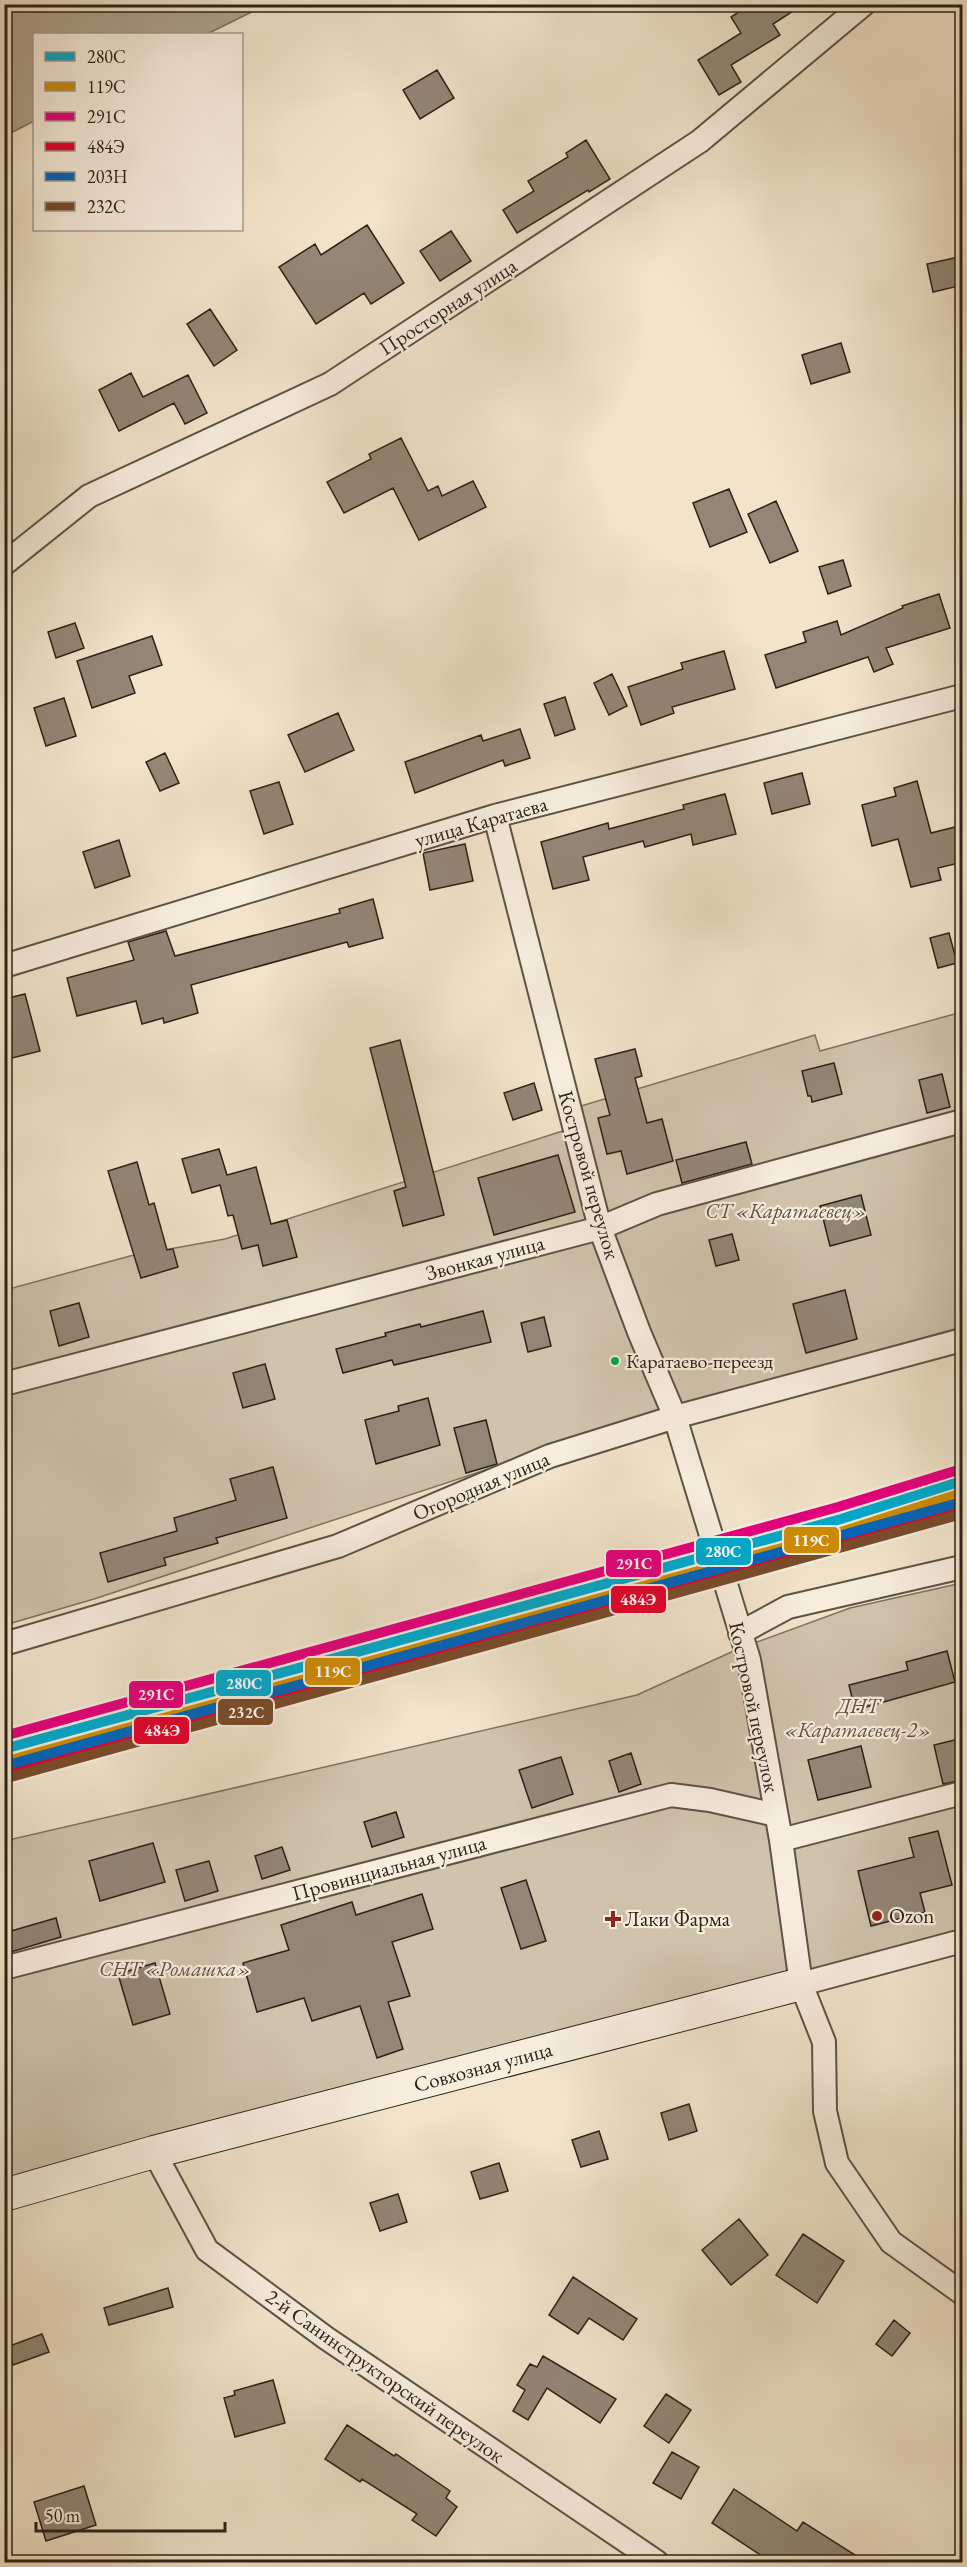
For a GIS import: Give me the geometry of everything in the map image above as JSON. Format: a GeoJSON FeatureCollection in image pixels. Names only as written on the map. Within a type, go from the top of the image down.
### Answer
{"type":"FeatureCollection","features":[{"type":"Feature","properties":{"kind":"street","name":"Просторная улица"},"geometry":{"type":"LineString","coordinates":[[4,564],[88,496],[330,384],[700,141],[864,4]]}},
{"type":"Feature","properties":{"kind":"street","name":"улица Каратаева"},"geometry":{"type":"LineString","coordinates":[[4,966],[495,816],[963,696]]}},
{"type":"Feature","properties":{"kind":"street","name":"Костровой переулок"},"geometry":{"type":"LineString","coordinates":[[495,816],[600,1228],[675,1417],[749,1660],[781,1840],[801,1984],[824,2042],[825,2111],[837,2163],[891,2242],[963,2293]]}},
{"type":"Feature","properties":{"kind":"street","name":"Звонкая улица"},"geometry":{"type":"LineString","coordinates":[[4,1384],[600,1228],[657,1204],[963,1121]]}},
{"type":"Feature","properties":{"kind":"street","name":"Огородная улица"},"geometry":{"type":"LineString","coordinates":[[4,1644],[338,1546],[550,1456],[675,1417],[963,1340]]}},
{"type":"Feature","properties":{"kind":"street"},"geometry":{"type":"LineString","coordinates":[[740,1633],[788,1606],[963,1567]]}},
{"type":"Feature","properties":{"kind":"street"},"geometry":{"type":"LineString","coordinates":[[781,1840],[963,1793]]}},
{"type":"Feature","properties":{"kind":"street","name":"Провинциальная улица"},"geometry":{"type":"LineString","coordinates":[[4,1968],[671,1795],[710,1800],[776,1815]]}},
{"type":"Feature","properties":{"kind":"street","name":"Совхозная улица"},"geometry":{"type":"LineString","coordinates":[[4,2195],[154,2152],[963,1941]]}},
{"type":"Feature","properties":{"kind":"street","name":"2-й Санинструкторский переулок"},"geometry":{"type":"LineString","coordinates":[[154,2152],[207,2250],[326,2338],[657,2562]]}},
{"type":"Feature","properties":{"kind":"green space","name":"СТ «Каратаевец»"},"geometry":{"type":"Polygon","coordinates":[[[962,1012],[962,1327],[686,1404],[94,1599],[5,1625],[5,1290],[130,1256],[225,1239],[572,1128],[568,1110],[815,1035],[820,1051],[962,1012]]]}},
{"type":"Feature","properties":{"kind":"green space","name":"СНТ «Ромашка»"},"geometry":{"type":"Polygon","coordinates":[[[962,1583],[962,1933],[5,2180],[4,1841],[637,1695],[738,1649],[850,1608],[962,1583]]]}},
{"type":"Feature","properties":{"kind":"shaded area"},"geometry":{"type":"Polygon","coordinates":[[[5,4],[266,4],[209,33],[33,33],[33,122],[5,136],[5,4]]]}},
{"type":"Feature","properties":{"kind":"building"},"geometry":{"type":"Polygon","coordinates":[[[751,4],[804,4],[773,24],[780,35],[731,65],[741,82],[719,95],[698,60],[741,33],[731,17],[751,4]]]}},
{"type":"Feature","properties":{"kind":"building"},"geometry":{"type":"Polygon","coordinates":[[[437,70],[454,98],[420,119],[403,90],[437,70]]]}},
{"type":"Feature","properties":{"kind":"building"},"geometry":{"type":"Polygon","coordinates":[[[586,140],[610,179],[517,233],[503,210],[534,191],[528,181],[568,157],[566,153],[586,140]]]}},
{"type":"Feature","properties":{"kind":"building"},"geometry":{"type":"Polygon","coordinates":[[[367,225],[404,283],[371,304],[364,293],[316,324],[279,267],[315,244],[321,255],[367,225]]]}},
{"type":"Feature","properties":{"kind":"building"},"geometry":{"type":"Polygon","coordinates":[[[451,231],[471,261],[440,281],[420,251],[451,231]]]}},
{"type":"Feature","properties":{"kind":"building"},"geometry":{"type":"Polygon","coordinates":[[[963,256],[963,285],[933,292],[927,264],[963,256]]]}},
{"type":"Feature","properties":{"kind":"building"},"geometry":{"type":"Polygon","coordinates":[[[210,309],[237,350],[214,366],[187,324],[210,309]]]}},
{"type":"Feature","properties":{"kind":"building"},"geometry":{"type":"Polygon","coordinates":[[[841,343],[850,372],[811,384],[802,355],[841,343]]]}},
{"type":"Feature","properties":{"kind":"building"},"geometry":{"type":"Polygon","coordinates":[[[131,373],[143,397],[188,375],[207,413],[185,424],[174,403],[119,431],[99,390],[131,373]]]}},
{"type":"Feature","properties":{"kind":"building"},"geometry":{"type":"Polygon","coordinates":[[[401,438],[428,491],[438,486],[442,496],[473,481],[486,507],[419,540],[393,488],[344,513],[327,482],[371,459],[369,454],[401,438]]]}},
{"type":"Feature","properties":{"kind":"building"},"geometry":{"type":"Polygon","coordinates":[[[729,489],[747,532],[710,547],[693,503],[729,489]]]}},
{"type":"Feature","properties":{"kind":"building"},"geometry":{"type":"Polygon","coordinates":[[[776,501],[798,551],[770,563],[748,514],[776,501]]]}},
{"type":"Feature","properties":{"kind":"building"},"geometry":{"type":"Polygon","coordinates":[[[843,560],[851,586],[828,594],[819,567],[843,560]]]}},
{"type":"Feature","properties":{"kind":"building"},"geometry":{"type":"Polygon","coordinates":[[[939,594],[950,628],[886,648],[893,664],[874,672],[868,657],[776,688],[765,655],[806,642],[803,632],[837,621],[841,635],[903,608],[902,606],[939,594]]]}},
{"type":"Feature","properties":{"kind":"building"},"geometry":{"type":"Polygon","coordinates":[[[75,623],[84,648],[56,658],[48,632],[75,623]]]}},
{"type":"Feature","properties":{"kind":"building"},"geometry":{"type":"Polygon","coordinates":[[[152,636],[162,665],[129,676],[135,693],[92,708],[77,661],[152,636]]]}},
{"type":"Feature","properties":{"kind":"building"},"geometry":{"type":"Polygon","coordinates":[[[724,651],[735,689],[672,707],[674,713],[641,725],[628,687],[683,669],[681,663],[724,651]]]}},
{"type":"Feature","properties":{"kind":"building"},"geometry":{"type":"Polygon","coordinates":[[[612,674],[627,706],[609,715],[594,683],[612,674]]]}},
{"type":"Feature","properties":{"kind":"building"},"geometry":{"type":"Polygon","coordinates":[[[565,697],[575,729],[555,736],[544,704],[565,697]]]}},
{"type":"Feature","properties":{"kind":"building"},"geometry":{"type":"Polygon","coordinates":[[[64,698],[76,736],[46,746],[34,708],[64,698]]]}},
{"type":"Feature","properties":{"kind":"building"},"geometry":{"type":"Polygon","coordinates":[[[338,713],[354,750],[305,772],[288,735],[338,713]]]}},
{"type":"Feature","properties":{"kind":"building"},"geometry":{"type":"Polygon","coordinates":[[[520,729],[530,758],[505,766],[503,760],[415,793],[405,762],[481,735],[483,741],[520,729]]]}},
{"type":"Feature","properties":{"kind":"building"},"geometry":{"type":"Polygon","coordinates":[[[165,753],[179,783],[160,791],[146,762],[165,753]]]}},
{"type":"Feature","properties":{"kind":"building"},"geometry":{"type":"Polygon","coordinates":[[[802,773],[810,804],[772,814],[764,783],[802,773]]]}},
{"type":"Feature","properties":{"kind":"building"},"geometry":{"type":"Polygon","coordinates":[[[917,781],[931,833],[963,825],[963,862],[938,868],[941,880],[911,887],[898,839],[872,846],[862,805],[896,796],[894,788],[917,781]]]}},
{"type":"Feature","properties":{"kind":"building"},"geometry":{"type":"Polygon","coordinates":[[[279,782],[293,824],[264,834],[250,791],[279,782]]]}},
{"type":"Feature","properties":{"kind":"building"},"geometry":{"type":"Polygon","coordinates":[[[725,794],[736,834],[693,845],[691,834],[645,847],[643,841],[583,857],[589,880],[553,889],[541,842],[608,823],[609,829],[684,809],[683,805],[725,794]]]}},
{"type":"Feature","properties":{"kind":"building"},"geometry":{"type":"Polygon","coordinates":[[[119,840],[130,876],[95,888],[83,852],[119,840]]]}},
{"type":"Feature","properties":{"kind":"building"},"geometry":{"type":"Polygon","coordinates":[[[465,844],[473,881],[430,890],[423,853],[465,844]]]}},
{"type":"Feature","properties":{"kind":"building"},"geometry":{"type":"Polygon","coordinates":[[[373,899],[383,938],[349,947],[347,942],[191,985],[198,1013],[164,1023],[163,1018],[142,1024],[136,1001],[77,1016],[67,978],[134,960],[128,942],[166,931],[175,956],[340,913],[339,909],[373,899]]]}},
{"type":"Feature","properties":{"kind":"building"},"geometry":{"type":"Polygon","coordinates":[[[949,933],[957,963],[938,968],[930,938],[949,933]]]}},
{"type":"Feature","properties":{"kind":"building"},"geometry":{"type":"Polygon","coordinates":[[[25,994],[40,1051],[4,1060],[4,999],[25,994]]]}},
{"type":"Feature","properties":{"kind":"building"},"geometry":{"type":"Polygon","coordinates":[[[400,1040],[444,1215],[403,1226],[394,1191],[406,1187],[370,1048],[400,1040]]]}},
{"type":"Feature","properties":{"kind":"building"},"geometry":{"type":"Polygon","coordinates":[[[635,1049],[642,1076],[635,1078],[647,1123],[662,1119],[673,1161],[627,1174],[621,1151],[607,1154],[598,1118],[610,1115],[595,1059],[635,1049]]]}},
{"type":"Feature","properties":{"kind":"building"},"geometry":{"type":"Polygon","coordinates":[[[834,1063],[842,1094],[812,1102],[811,1096],[808,1096],[802,1071],[834,1063]]]}},
{"type":"Feature","properties":{"kind":"building"},"geometry":{"type":"Polygon","coordinates":[[[942,1074],[950,1107],[927,1113],[919,1080],[942,1074]]]}},
{"type":"Feature","properties":{"kind":"building"},"geometry":{"type":"Polygon","coordinates":[[[534,1083],[542,1110],[513,1120],[504,1093],[534,1083]]]}},
{"type":"Feature","properties":{"kind":"building"},"geometry":{"type":"Polygon","coordinates":[[[746,1142],[752,1164],[682,1183],[676,1160],[746,1142]]]}},
{"type":"Feature","properties":{"kind":"building"},"geometry":{"type":"Polygon","coordinates":[[[219,1149],[227,1175],[256,1167],[271,1224],[287,1220],[297,1257],[263,1266],[258,1245],[242,1249],[233,1215],[228,1216],[220,1185],[192,1193],[182,1159],[219,1149]]]}},
{"type":"Feature","properties":{"kind":"building"},"geometry":{"type":"Polygon","coordinates":[[[558,1155],[575,1212],[494,1235],[478,1178],[558,1155]]]}},
{"type":"Feature","properties":{"kind":"building"},"geometry":{"type":"Polygon","coordinates":[[[137,1162],[149,1205],[154,1203],[167,1250],[173,1249],[178,1267],[141,1278],[108,1171],[137,1162]]]}},
{"type":"Feature","properties":{"kind":"building"},"geometry":{"type":"Polygon","coordinates":[[[861,1195],[871,1235],[830,1246],[820,1206],[861,1195]]]}},
{"type":"Feature","properties":{"kind":"building"},"geometry":{"type":"Polygon","coordinates":[[[732,1234],[739,1260],[716,1266],[709,1240],[732,1234]]]}},
{"type":"Feature","properties":{"kind":"building"},"geometry":{"type":"Polygon","coordinates":[[[845,1290],[857,1339],[806,1353],[793,1304],[845,1290]]]}},
{"type":"Feature","properties":{"kind":"building"},"geometry":{"type":"Polygon","coordinates":[[[79,1303],[89,1337],[59,1346],[50,1311],[79,1303]]]}},
{"type":"Feature","properties":{"kind":"building"},"geometry":{"type":"Polygon","coordinates":[[[483,1311],[491,1342],[394,1365],[392,1360],[343,1373],[336,1349],[386,1336],[385,1333],[420,1324],[421,1327],[483,1311]]]}},
{"type":"Feature","properties":{"kind":"building"},"geometry":{"type":"Polygon","coordinates":[[[544,1317],[551,1346],[528,1352],[521,1323],[544,1317]]]}},
{"type":"Feature","properties":{"kind":"building"},"geometry":{"type":"Polygon","coordinates":[[[265,1364],[275,1399],[243,1408],[233,1373],[265,1364]]]}},
{"type":"Feature","properties":{"kind":"building"},"geometry":{"type":"Polygon","coordinates":[[[428,1398],[440,1445],[376,1464],[365,1420],[399,1411],[398,1406],[428,1398]]]}},
{"type":"Feature","properties":{"kind":"building"},"geometry":{"type":"Polygon","coordinates":[[[486,1420],[497,1464],[466,1473],[454,1428],[486,1420]]]}},
{"type":"Feature","properties":{"kind":"building"},"geometry":{"type":"Polygon","coordinates":[[[273,1467],[287,1518],[216,1538],[218,1543],[164,1558],[166,1565],[108,1582],[100,1553],[177,1531],[174,1518],[236,1500],[230,1479],[273,1467]]]}},
{"type":"Feature","properties":{"kind":"building"},"geometry":{"type":"Polygon","coordinates":[[[947,1651],[955,1682],[855,1710],[849,1685],[908,1670],[906,1662],[947,1651]]]}},
{"type":"Feature","properties":{"kind":"building"},"geometry":{"type":"Polygon","coordinates":[[[963,1738],[963,1780],[943,1784],[934,1745],[963,1738]]]}},
{"type":"Feature","properties":{"kind":"building"},"geometry":{"type":"Polygon","coordinates":[[[861,1746],[871,1787],[818,1800],[808,1760],[861,1746]]]}},
{"type":"Feature","properties":{"kind":"building"},"geometry":{"type":"Polygon","coordinates":[[[631,1753],[641,1784],[619,1792],[609,1761],[631,1753]]]}},
{"type":"Feature","properties":{"kind":"building"},"geometry":{"type":"Polygon","coordinates":[[[561,1757],[573,1794],[532,1808],[519,1770],[561,1757]]]}},
{"type":"Feature","properties":{"kind":"building"},"geometry":{"type":"Polygon","coordinates":[[[396,1812],[404,1837],[372,1847],[364,1822],[396,1812]]]}},
{"type":"Feature","properties":{"kind":"building"},"geometry":{"type":"Polygon","coordinates":[[[938,1831],[952,1885],[920,1893],[925,1912],[871,1926],[858,1871],[914,1857],[909,1838],[938,1831]]]}},
{"type":"Feature","properties":{"kind":"building"},"geometry":{"type":"Polygon","coordinates":[[[153,1843],[165,1882],[100,1901],[89,1861],[153,1843]]]}},
{"type":"Feature","properties":{"kind":"building"},"geometry":{"type":"Polygon","coordinates":[[[282,1847],[290,1870],[262,1879],[255,1856],[282,1847]]]}},
{"type":"Feature","properties":{"kind":"building"},"geometry":{"type":"Polygon","coordinates":[[[209,1861],[218,1891],[185,1901],[176,1870],[209,1861]]]}},
{"type":"Feature","properties":{"kind":"building"},"geometry":{"type":"Polygon","coordinates":[[[526,1880],[546,1941],[521,1949],[501,1888],[526,1880]]]}},
{"type":"Feature","properties":{"kind":"building"},"geometry":{"type":"Polygon","coordinates":[[[422,1894],[433,1929],[392,1942],[410,1996],[388,2002],[403,2049],[377,2058],[360,2006],[312,2021],[304,1998],[257,2012],[243,1963],[289,1950],[281,1925],[352,1902],[356,1915],[422,1894]]]}},
{"type":"Feature","properties":{"kind":"building"},"geometry":{"type":"Polygon","coordinates":[[[56,1918],[61,1937],[4,1954],[4,1933],[56,1918]]]}},
{"type":"Feature","properties":{"kind":"building"},"geometry":{"type":"Polygon","coordinates":[[[155,1963],[170,2014],[133,2025],[118,1974],[155,1963]]]}},
{"type":"Feature","properties":{"kind":"building"},"geometry":{"type":"Polygon","coordinates":[[[689,2104],[697,2131],[669,2140],[661,2113],[689,2104]]]}},
{"type":"Feature","properties":{"kind":"building"},"geometry":{"type":"Polygon","coordinates":[[[599,2131],[608,2159],[581,2167],[572,2140],[599,2131]]]}},
{"type":"Feature","properties":{"kind":"building"},"geometry":{"type":"Polygon","coordinates":[[[499,2163],[508,2191],[480,2199],[471,2172],[499,2163]]]}},
{"type":"Feature","properties":{"kind":"building"},"geometry":{"type":"Polygon","coordinates":[[[398,2194],[407,2222],[380,2231],[370,2203],[398,2194]]]}},
{"type":"Feature","properties":{"kind":"building"},"geometry":{"type":"Polygon","coordinates":[[[739,2219],[768,2255],[731,2285],[702,2250],[739,2219]]]}},
{"type":"Feature","properties":{"kind":"building"},"geometry":{"type":"Polygon","coordinates":[[[803,2234],[844,2261],[817,2303],[776,2275],[803,2234]]]}},
{"type":"Feature","properties":{"kind":"building"},"geometry":{"type":"Polygon","coordinates":[[[573,2277],[637,2319],[623,2340],[589,2318],[578,2334],[549,2315],[573,2277]]]}},
{"type":"Feature","properties":{"kind":"building"},"geometry":{"type":"Polygon","coordinates":[[[168,2288],[173,2307],[109,2325],[104,2308],[168,2288]]]}},
{"type":"Feature","properties":{"kind":"building"},"geometry":{"type":"Polygon","coordinates":[[[894,2320],[910,2333],[892,2356],[876,2344],[894,2320]]]}},
{"type":"Feature","properties":{"kind":"building"},"geometry":{"type":"Polygon","coordinates":[[[42,2334],[49,2352],[13,2365],[7,2347],[42,2334]]]}},
{"type":"Feature","properties":{"kind":"building"},"geometry":{"type":"Polygon","coordinates":[[[543,2356],[616,2399],[600,2423],[547,2388],[528,2420],[513,2411],[525,2390],[517,2385],[530,2364],[537,2367],[543,2356]]]}},
{"type":"Feature","properties":{"kind":"building"},"geometry":{"type":"Polygon","coordinates":[[[273,2380],[285,2423],[235,2437],[224,2398],[235,2395],[234,2391],[273,2380]]]}},
{"type":"Feature","properties":{"kind":"building"},"geometry":{"type":"Polygon","coordinates":[[[666,2394],[691,2410],[669,2443],[644,2426],[666,2394]]]}},
{"type":"Feature","properties":{"kind":"building"},"geometry":{"type":"Polygon","coordinates":[[[347,2425],[394,2456],[396,2454],[450,2491],[446,2498],[457,2507],[436,2536],[412,2520],[417,2514],[362,2479],[360,2482],[325,2459],[347,2425]]]}},
{"type":"Feature","properties":{"kind":"building"},"geometry":{"type":"Polygon","coordinates":[[[672,2452],[699,2467],[681,2499],[653,2483],[672,2452]]]}},
{"type":"Feature","properties":{"kind":"building"},"geometry":{"type":"Polygon","coordinates":[[[84,2486],[96,2525],[46,2541],[34,2502],[84,2486]]]}},
{"type":"Feature","properties":{"kind":"building"},"geometry":{"type":"Polygon","coordinates":[[[734,2489],[797,2531],[803,2522],[866,2562],[771,2562],[712,2523],[734,2489]]]}},
{"type":"Feature","properties":{"kind":"transit line","name":"291С"},"geometry":{"type":"LineString","coordinates":[[4,1736],[838,1507],[958,1470]]}},
{"type":"Feature","properties":{"kind":"transit line","name":"280С"},"geometry":{"type":"LineString","coordinates":[[4,1749],[841,1519],[962,1481]]}},
{"type":"Feature","properties":{"kind":"transit line","name":"119С"},"geometry":{"type":"LineString","coordinates":[[7,1761],[844,1531],[962,1493]]}},
{"type":"Feature","properties":{"kind":"transit line","name":"203Н"},"geometry":{"type":"LineString","coordinates":[[4,1766],[962,1502]]}},
{"type":"Feature","properties":{"kind":"transit line","name":"484Э"},"geometry":{"type":"LineString","coordinates":[[10,1772],[847,1542],[962,1506]]}},
{"type":"Feature","properties":{"kind":"transit line","name":"232C"},"geometry":{"type":"LineString","coordinates":[[7,1778],[962,1514]]}},
{"type":"Feature","properties":{"kind":"place","name":"Каратаево-переезд"},"geometry":{"type":"Point","coordinates":[615,1361]}},
{"type":"Feature","properties":{"kind":"place","name":"Ozon"},"geometry":{"type":"Point","coordinates":[877,1916]}},
{"type":"Feature","properties":{"kind":"place","name":"Лаки Фарма"},"geometry":{"type":"Point","coordinates":[613,1919]}},
{"type":"Feature","properties":{"kind":"park label","name":"ДНТ «Каратаевец-2»"},"geometry":{"type":"Point","coordinates":[858,1718]}}]}
